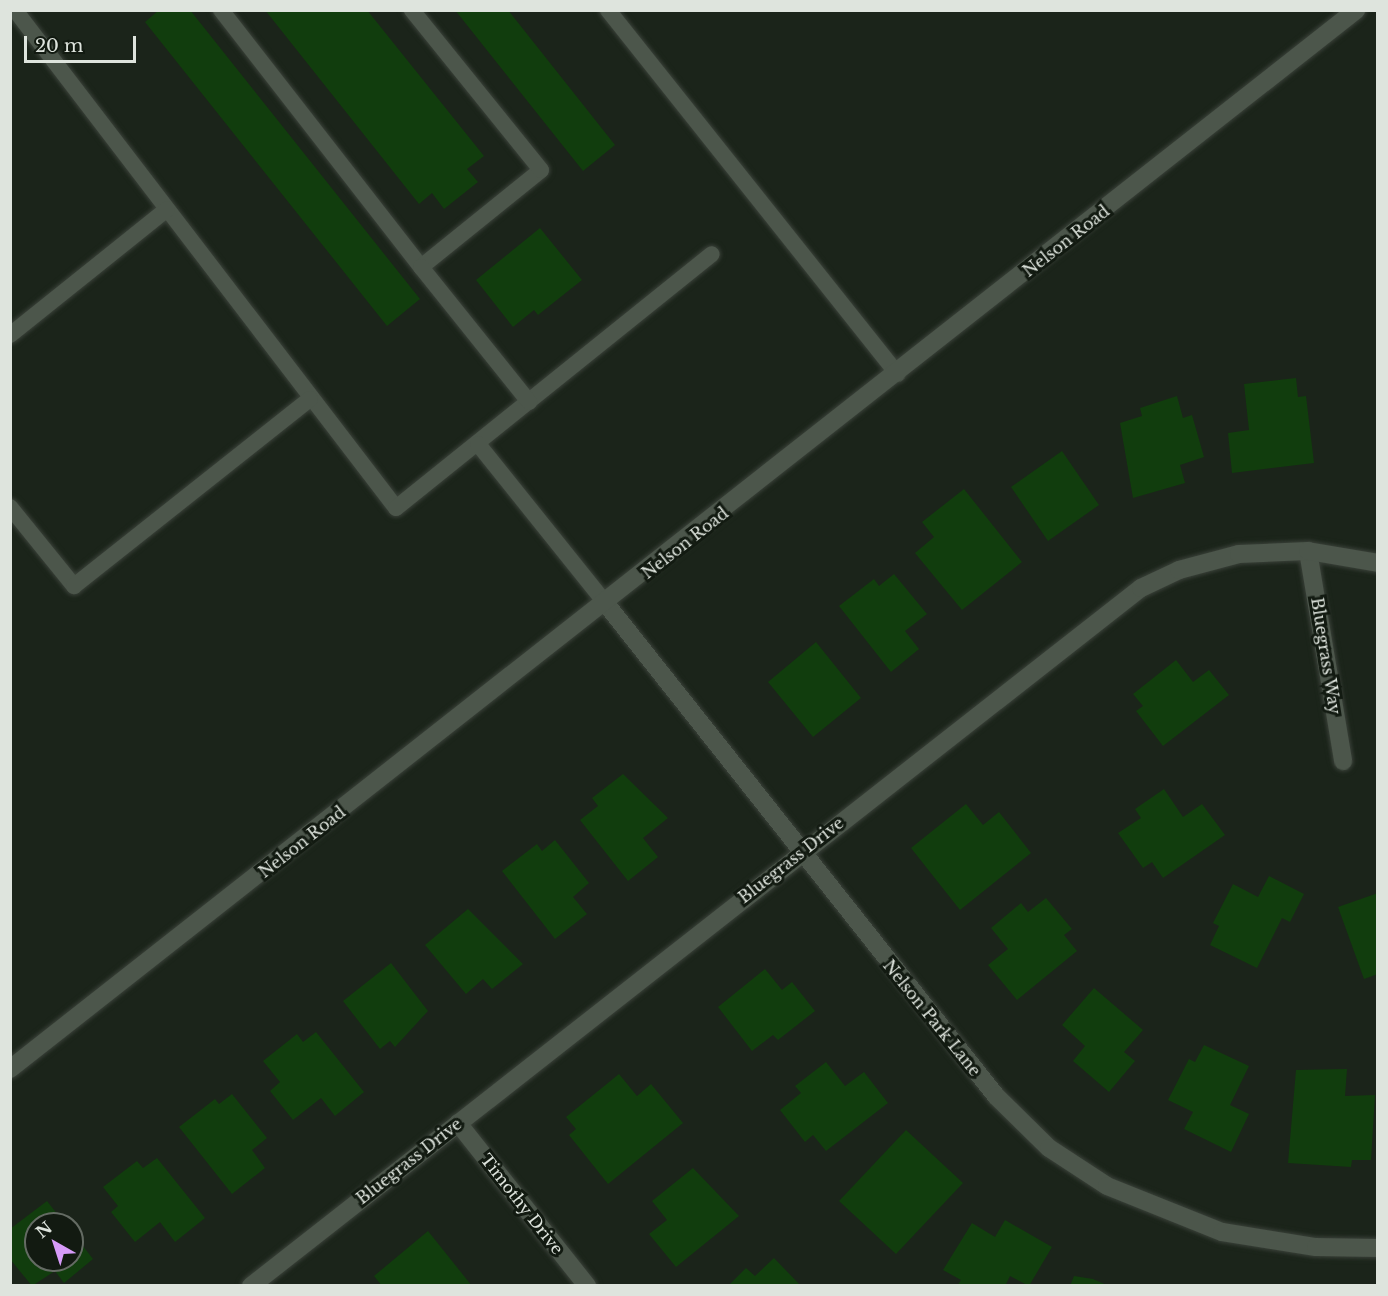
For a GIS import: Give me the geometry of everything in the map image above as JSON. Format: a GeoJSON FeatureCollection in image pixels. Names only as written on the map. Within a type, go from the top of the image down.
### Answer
{"type":"FeatureCollection","features":[{"type":"Feature","properties":{"kind":"street","name":"Nelson Road"},"geometry":{"type":"LineString","coordinates":[[10,1069],[607,605],[1356,10]]}},
{"type":"Feature","properties":{"kind":"street","name":"Bluegrass Drive"},"geometry":{"type":"LineString","coordinates":[[251,1286],[1141,588],[1217,559],[1308,551],[1377,563]]}},
{"type":"Feature","properties":{"kind":"street","name":"Bluegrass Way"},"geometry":{"type":"LineString","coordinates":[[1308,551],[1343,761]]}},
{"type":"Feature","properties":{"kind":"street","name":"Nelson Park Lane"},"geometry":{"type":"LineString","coordinates":[[607,605],[800,854],[996,1096],[1068,1163],[1132,1198],[1222,1232],[1316,1247],[1377,1248]]}},
{"type":"Feature","properties":{"kind":"street","name":"Timothy Drive"},"geometry":{"type":"LineString","coordinates":[[458,1123],[586,1286]]}},
{"type":"Feature","properties":{"kind":"lane"},"geometry":{"type":"LineString","coordinates":[[15,10],[310,399],[396,508],[712,254]]}},
{"type":"Feature","properties":{"kind":"lane"},"geometry":{"type":"LineString","coordinates":[[221,10],[529,402]]}},
{"type":"Feature","properties":{"kind":"lane"},"geometry":{"type":"LineString","coordinates":[[412,10],[542,170],[421,267]]}},
{"type":"Feature","properties":{"kind":"lane"},"geometry":{"type":"LineString","coordinates":[[608,10],[898,374]]}},
{"type":"Feature","properties":{"kind":"lane"},"geometry":{"type":"LineString","coordinates":[[10,334],[167,209]]}},
{"type":"Feature","properties":{"kind":"lane"},"geometry":{"type":"LineString","coordinates":[[10,507],[74,586],[310,399]]}},
{"type":"Feature","properties":{"kind":"lane"},"geometry":{"type":"LineString","coordinates":[[478,444],[607,605]]}},
{"type":"Feature","properties":{"kind":"building"},"geometry":{"type":"Polygon","coordinates":[[[159,10],[190,10],[420,299],[387,326],[145,22],[159,10]]]}},
{"type":"Feature","properties":{"kind":"building"},"geometry":{"type":"Polygon","coordinates":[[[265,10],[367,10],[484,156],[467,169],[478,182],[444,209],[432,193],[419,204],[265,10]]]}},
{"type":"Feature","properties":{"kind":"building"},"geometry":{"type":"Polygon","coordinates":[[[455,10],[508,10],[615,145],[583,171],[455,10]]]}},
{"type":"Feature","properties":{"kind":"building"},"geometry":{"type":"Polygon","coordinates":[[[540,228],[582,280],[538,315],[534,310],[513,327],[476,280],[540,228]]]}},
{"type":"Feature","properties":{"kind":"building"},"geometry":{"type":"Polygon","coordinates":[[[1296,378],[1298,397],[1306,396],[1314,463],[1232,473],[1228,433],[1249,430],[1244,384],[1296,378]]]}},
{"type":"Feature","properties":{"kind":"building"},"geometry":{"type":"Polygon","coordinates":[[[1177,396],[1183,418],[1192,415],[1204,457],[1180,465],[1185,483],[1133,498],[1120,423],[1142,416],[1140,408],[1177,396]]]}},
{"type":"Feature","properties":{"kind":"building"},"geometry":{"type":"Polygon","coordinates":[[[1062,451],[1099,505],[1048,541],[1011,487],[1062,451]]]}},
{"type":"Feature","properties":{"kind":"building"},"geometry":{"type":"Polygon","coordinates":[[[964,489],[1022,562],[962,610],[915,553],[934,537],[922,522],[964,489]]]}},
{"type":"Feature","properties":{"kind":"building"},"geometry":{"type":"Polygon","coordinates":[[[894,574],[927,614],[905,631],[919,649],[891,672],[839,606],[874,579],[879,586],[894,574]]]}},
{"type":"Feature","properties":{"kind":"building"},"geometry":{"type":"Polygon","coordinates":[[[816,642],[861,698],[813,737],[768,682],[816,642]]]}},
{"type":"Feature","properties":{"kind":"building"},"geometry":{"type":"Polygon","coordinates":[[[1176,660],[1193,682],[1209,670],[1229,695],[1163,746],[1136,711],[1143,706],[1133,694],[1176,660]]]}},
{"type":"Feature","properties":{"kind":"building"},"geometry":{"type":"Polygon","coordinates":[[[623,774],[668,818],[643,838],[658,857],[628,881],[580,820],[598,806],[592,798],[623,774]]]}},
{"type":"Feature","properties":{"kind":"building"},"geometry":{"type":"Polygon","coordinates":[[[1164,789],[1183,817],[1202,804],[1225,835],[1163,878],[1152,862],[1143,868],[1118,833],[1141,818],[1135,809],[1164,789]]]}},
{"type":"Feature","properties":{"kind":"building"},"geometry":{"type":"Polygon","coordinates":[[[966,804],[983,825],[999,812],[1031,853],[960,910],[911,848],[966,804]]]}},
{"type":"Feature","properties":{"kind":"building"},"geometry":{"type":"Polygon","coordinates":[[[555,840],[589,883],[573,897],[587,914],[555,939],[502,871],[537,844],[542,851],[555,840]]]}},
{"type":"Feature","properties":{"kind":"building"},"geometry":{"type":"Polygon","coordinates":[[[1269,876],[1304,894],[1290,922],[1282,918],[1257,968],[1210,945],[1219,926],[1213,923],[1233,884],[1258,897],[1269,876]]]}},
{"type":"Feature","properties":{"kind":"building"},"geometry":{"type":"Polygon","coordinates":[[[1378,893],[1378,974],[1364,979],[1338,907],[1378,893]]]}},
{"type":"Feature","properties":{"kind":"building"},"geometry":{"type":"Polygon","coordinates":[[[1046,898],[1072,929],[1064,935],[1077,951],[1017,1000],[988,965],[1008,949],[991,928],[1021,903],[1028,912],[1046,898]]]}},
{"type":"Feature","properties":{"kind":"building"},"geometry":{"type":"Polygon","coordinates":[[[468,909],[523,964],[492,989],[483,979],[466,994],[425,945],[468,909]]]}},
{"type":"Feature","properties":{"kind":"building"},"geometry":{"type":"Polygon","coordinates":[[[391,963],[428,1011],[395,1047],[390,1041],[380,1049],[343,1001],[391,963]]]}},
{"type":"Feature","properties":{"kind":"building"},"geometry":{"type":"Polygon","coordinates":[[[765,969],[782,990],[792,982],[815,1011],[778,1040],[773,1035],[752,1051],[718,1007],[765,969]]]}},
{"type":"Feature","properties":{"kind":"building"},"geometry":{"type":"Polygon","coordinates":[[[1094,988],[1143,1030],[1124,1052],[1135,1061],[1109,1092],[1073,1061],[1085,1046],[1062,1025],[1094,988]]]}},
{"type":"Feature","properties":{"kind":"building"},"geometry":{"type":"Polygon","coordinates":[[[316,1032],[364,1092],[335,1116],[321,1098],[293,1120],[270,1091],[280,1082],[263,1061],[297,1034],[303,1042],[316,1032]]]}},
{"type":"Feature","properties":{"kind":"building"},"geometry":{"type":"Polygon","coordinates":[[[1204,1045],[1249,1066],[1230,1105],[1249,1114],[1231,1152],[1184,1129],[1193,1112],[1168,1100],[1189,1059],[1195,1062],[1204,1045]]]}},
{"type":"Feature","properties":{"kind":"building"},"geometry":{"type":"Polygon","coordinates":[[[826,1062],[845,1086],[864,1072],[888,1103],[826,1151],[813,1135],[805,1142],[780,1110],[801,1093],[795,1086],[826,1062]]]}},
{"type":"Feature","properties":{"kind":"building"},"geometry":{"type":"Polygon","coordinates":[[[1347,1069],[1345,1096],[1375,1095],[1371,1160],[1352,1160],[1351,1167],[1288,1163],[1296,1070],[1347,1069]]]}},
{"type":"Feature","properties":{"kind":"building"},"geometry":{"type":"Polygon","coordinates":[[[619,1074],[637,1096],[651,1084],[683,1123],[608,1184],[569,1135],[576,1129],[566,1117],[619,1074]]]}},
{"type":"Feature","properties":{"kind":"building"},"geometry":{"type":"Polygon","coordinates":[[[232,1094],[267,1138],[252,1150],[265,1168],[232,1194],[179,1127],[215,1099],[219,1104],[232,1094]]]}},
{"type":"Feature","properties":{"kind":"building"},"geometry":{"type":"Polygon","coordinates":[[[906,1130],[963,1183],[896,1254],[839,1201],[906,1130]]]}},
{"type":"Feature","properties":{"kind":"building"},"geometry":{"type":"Polygon","coordinates":[[[157,1158],[205,1218],[175,1242],[160,1222],[135,1242],[111,1212],[118,1206],[103,1187],[137,1161],[143,1168],[157,1158]]]}},
{"type":"Feature","properties":{"kind":"building"},"geometry":{"type":"Polygon","coordinates":[[[693,1168],[739,1216],[676,1267],[649,1234],[667,1220],[652,1201],[693,1168]]]}},
{"type":"Feature","properties":{"kind":"building"},"geometry":{"type":"Polygon","coordinates":[[[47,1201],[56,1212],[32,1212],[47,1201]]]}},
{"type":"Feature","properties":{"kind":"building"},"geometry":{"type":"Polygon","coordinates":[[[24,1218],[24,1272],[53,1272],[32,1286],[10,1259],[10,1229],[24,1218]]]}},
{"type":"Feature","properties":{"kind":"building"},"geometry":{"type":"Polygon","coordinates":[[[1005,1220],[1052,1247],[1029,1286],[1010,1276],[1005,1286],[957,1286],[961,1280],[943,1270],[972,1223],[995,1237],[1005,1220]]]}},
{"type":"Feature","properties":{"kind":"building"},"geometry":{"type":"Polygon","coordinates":[[[428,1231],[472,1286],[382,1286],[374,1276],[428,1231]]]}},
{"type":"Feature","properties":{"kind":"building"},"geometry":{"type":"Polygon","coordinates":[[[84,1247],[93,1259],[84,1266],[84,1247]]]}},
{"type":"Feature","properties":{"kind":"building"},"geometry":{"type":"Polygon","coordinates":[[[774,1258],[801,1286],[728,1286],[746,1268],[755,1276],[774,1258]]]}},
{"type":"Feature","properties":{"kind":"building"},"geometry":{"type":"Polygon","coordinates":[[[56,1272],[77,1272],[64,1283],[56,1272]]]}},
{"type":"Feature","properties":{"kind":"building"},"geometry":{"type":"Polygon","coordinates":[[[1074,1276],[1093,1279],[1109,1286],[1070,1286],[1074,1276]]]}}]}
